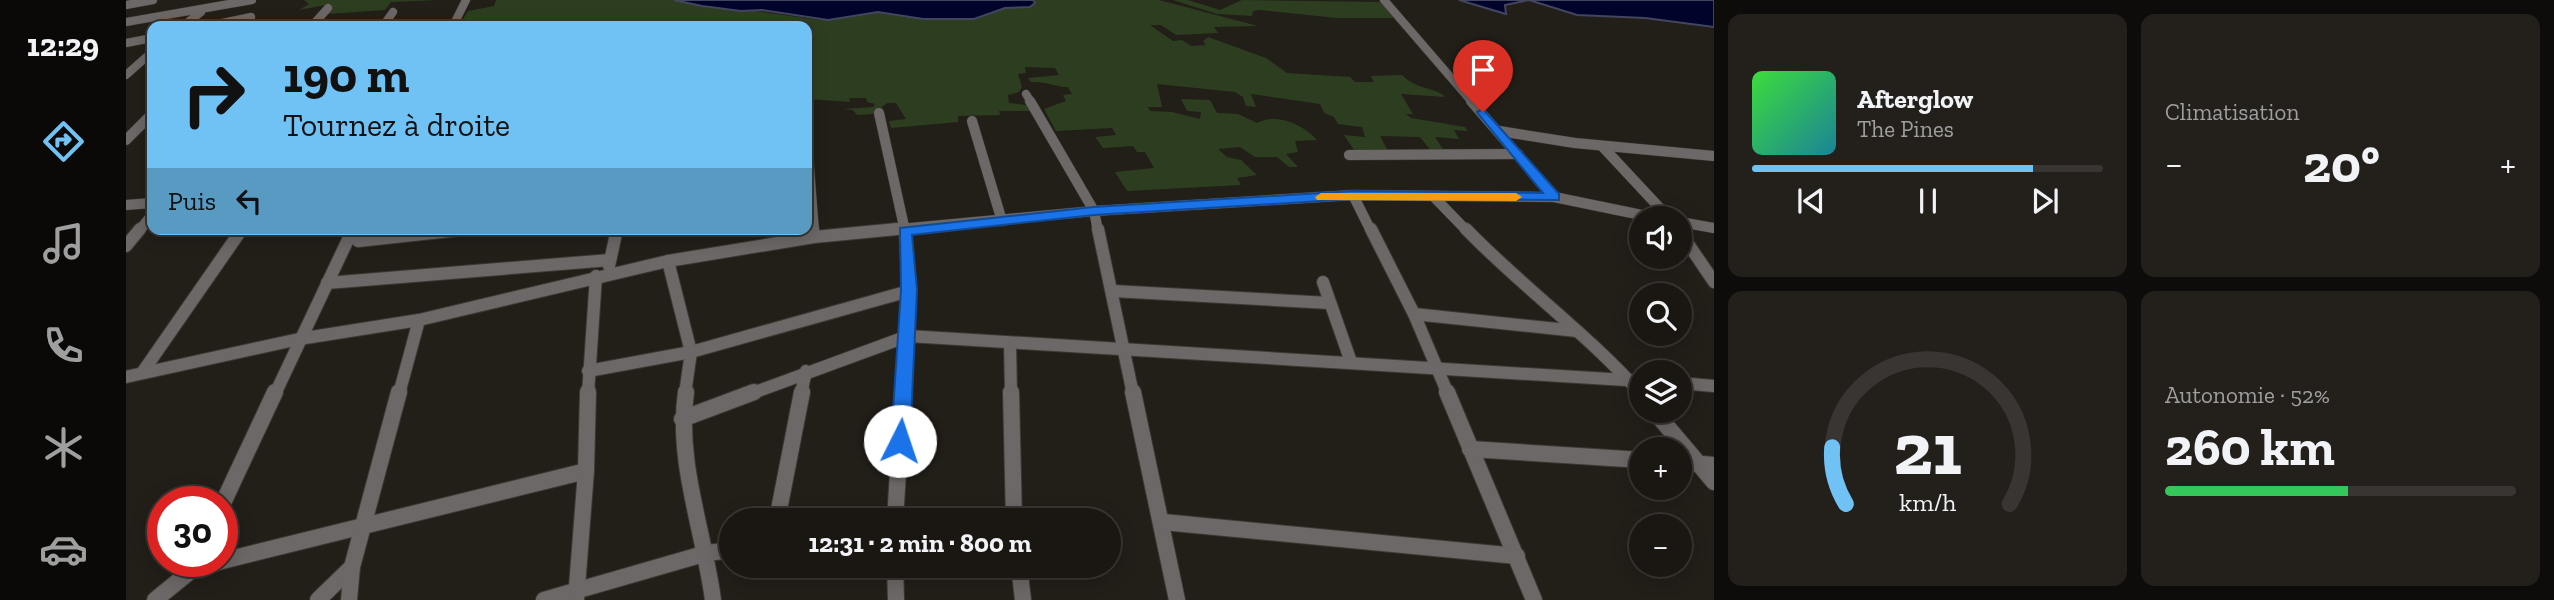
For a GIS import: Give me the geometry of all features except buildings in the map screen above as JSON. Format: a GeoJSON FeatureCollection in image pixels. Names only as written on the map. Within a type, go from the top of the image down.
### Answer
{"type":"FeatureCollection","features":[{"type":"Feature","properties":{"kind":"street"},"geometry":{"type":"LineString","coordinates":[[126,5],[153,0]]}},
{"type":"Feature","properties":{"kind":"street"},"geometry":{"type":"LineString","coordinates":[[126,22],[252,0]]}},
{"type":"Feature","properties":{"kind":"street"},"geometry":{"type":"LineString","coordinates":[[456,21],[466,0]]}},
{"type":"Feature","properties":{"kind":"street"},"geometry":{"type":"LineString","coordinates":[[1384,0],[1554,197]]}},
{"type":"Feature","properties":{"kind":"street"},"geometry":{"type":"LineString","coordinates":[[316,21],[328,8]]}},
{"type":"Feature","properties":{"kind":"street"},"geometry":{"type":"LineString","coordinates":[[189,21],[204,9]]}},
{"type":"Feature","properties":{"kind":"street"},"geometry":{"type":"LineString","coordinates":[[387,21],[393,12]]}},
{"type":"Feature","properties":{"kind":"street"},"geometry":{"type":"LineString","coordinates":[[126,13],[137,20]]}},
{"type":"Feature","properties":{"kind":"street"},"geometry":{"type":"LineString","coordinates":[[235,21],[251,18],[248,21]]}},
{"type":"Feature","properties":{"kind":"street"},"geometry":{"type":"LineString","coordinates":[[126,43],[147,39]]}},
{"type":"Feature","properties":{"kind":"street"},"geometry":{"type":"LineString","coordinates":[[126,75],[147,56]]}},
{"type":"Feature","properties":{"kind":"street"},"geometry":{"type":"LineString","coordinates":[[1026,94],[1094,211],[1163,522],[1177,600]]}},
{"type":"Feature","properties":{"kind":"street"},"geometry":{"type":"LineString","coordinates":[[878,113],[905,231],[909,290],[896,508]]}},
{"type":"Feature","properties":{"kind":"street"},"geometry":{"type":"LineString","coordinates":[[126,140],[147,119]]}},
{"type":"Feature","properties":{"kind":"street"},"geometry":{"type":"LineString","coordinates":[[972,121],[1002,221]]}},
{"type":"Feature","properties":{"kind":"street"},"geometry":{"type":"LineString","coordinates":[[1499,131],[1602,146],[1714,156]]}},
{"type":"Feature","properties":{"kind":"street"},"geometry":{"type":"LineString","coordinates":[[1602,146],[1658,206]]}},
{"type":"Feature","properties":{"kind":"street"},"geometry":{"type":"LineString","coordinates":[[1349,155],[1518,154]]}},
{"type":"Feature","properties":{"kind":"street"},"geometry":{"type":"LineString","coordinates":[[1353,195],[1414,314],[1534,600]]}},
{"type":"Feature","properties":{"kind":"street"},"geometry":{"type":"LineString","coordinates":[[126,377],[299,339],[419,320],[668,261],[814,237],[905,231],[1094,211],[1353,195],[1554,197],[1629,212]]}},
{"type":"Feature","properties":{"kind":"street"},"geometry":{"type":"LineString","coordinates":[[1434,197],[1488,252],[1629,374]]}},
{"type":"Feature","properties":{"kind":"street"},"geometry":{"type":"LineString","coordinates":[[126,205],[147,203]]}},
{"type":"Feature","properties":{"kind":"street"},"geometry":{"type":"LineString","coordinates":[[812,215],[814,237]]}},
{"type":"Feature","properties":{"kind":"street"},"geometry":{"type":"LineString","coordinates":[[126,246],[147,221]]}},
{"type":"Feature","properties":{"kind":"street"},"geometry":{"type":"LineString","coordinates":[[1692,224],[1714,228]]}},
{"type":"Feature","properties":{"kind":"street"},"geometry":{"type":"LineString","coordinates":[[142,373],[238,235]]}},
{"type":"Feature","properties":{"kind":"street"},"geometry":{"type":"LineString","coordinates":[[231,486],[350,235]]}},
{"type":"Feature","properties":{"kind":"street"},"geometry":{"type":"LineString","coordinates":[[354,235],[358,241],[415,235]]}},
{"type":"Feature","properties":{"kind":"street"},"geometry":{"type":"LineString","coordinates":[[577,595],[586,471],[588,372],[602,275],[610,260],[616,235]]}},
{"type":"Feature","properties":{"kind":"street"},"geometry":{"type":"LineString","coordinates":[[1692,250],[1714,282]]}},
{"type":"Feature","properties":{"kind":"street"},"geometry":{"type":"LineString","coordinates":[[327,283],[610,260]]}},
{"type":"Feature","properties":{"kind":"street"},"geometry":{"type":"LineString","coordinates":[[668,261],[691,352],[682,419],[686,463],[707,553],[713,600]]}},
{"type":"Feature","properties":{"kind":"street"},"geometry":{"type":"LineString","coordinates":[[1323,282],[1351,362]]}},
{"type":"Feature","properties":{"kind":"street"},"geometry":{"type":"LineString","coordinates":[[588,372],[691,352],[909,290]]}},
{"type":"Feature","properties":{"kind":"street"},"geometry":{"type":"LineString","coordinates":[[1113,291],[1329,303]]}},
{"type":"Feature","properties":{"kind":"street"},"geometry":{"type":"LineString","coordinates":[[1414,314],[1578,331]]}},
{"type":"Feature","properties":{"kind":"street"},"geometry":{"type":"LineString","coordinates":[[349,600],[352,567],[419,320]]}},
{"type":"Feature","properties":{"kind":"street"},"geometry":{"type":"LineString","coordinates":[[682,419],[806,371],[908,336],[1629,380]]}},
{"type":"Feature","properties":{"kind":"street"},"geometry":{"type":"LineString","coordinates":[[1010,344],[1014,508]]}},
{"type":"Feature","properties":{"kind":"street"},"geometry":{"type":"LineString","coordinates":[[780,508],[806,371]]}},
{"type":"Feature","properties":{"kind":"street"},"geometry":{"type":"LineString","coordinates":[[1692,384],[1714,386]]}},
{"type":"Feature","properties":{"kind":"street"},"geometry":{"type":"LineString","coordinates":[[1664,423],[1714,482]]}},
{"type":"Feature","properties":{"kind":"street"},"geometry":{"type":"LineString","coordinates":[[1470,449],[1629,459]]}},
{"type":"Feature","properties":{"kind":"street"},"geometry":{"type":"LineString","coordinates":[[1692,463],[1714,465]]}},
{"type":"Feature","properties":{"kind":"street"},"geometry":{"type":"LineString","coordinates":[[238,556],[364,523],[586,471]]}},
{"type":"Feature","properties":{"kind":"street"},"geometry":{"type":"LineString","coordinates":[[1163,522],[1517,556]]}},
{"type":"Feature","properties":{"kind":"street"},"geometry":{"type":"LineString","coordinates":[[544,600],[577,595],[707,553],[719,552]]}},
{"type":"Feature","properties":{"kind":"street"},"geometry":{"type":"LineString","coordinates":[[318,600],[352,567]]}},
{"type":"Feature","properties":{"kind":"street"},"geometry":{"type":"LineString","coordinates":[[155,600],[181,577]]}},
{"type":"Feature","properties":{"kind":"street"},"geometry":{"type":"LineString","coordinates":[[895,578],[896,600]]}},
{"type":"Feature","properties":{"kind":"street"},"geometry":{"type":"LineString","coordinates":[[1020,578],[1023,600]]}},
{"type":"Feature","properties":{"kind":"green space"},"geometry":{"type":"Polygon","coordinates":[[[304,0],[438,0],[391,2],[385,10],[328,14],[332,7],[325,5],[299,10],[309,4],[304,0]]]}},
{"type":"Feature","properties":{"kind":"green space"},"geometry":{"type":"Polygon","coordinates":[[[496,0],[674,0],[820,20],[878,12],[923,19],[974,19],[1005,8],[1023,8],[1033,0],[1159,0],[1258,26],[1214,27],[1218,33],[1176,35],[1161,25],[1150,25],[1173,41],[1182,40],[1191,46],[1206,45],[1203,41],[1208,37],[1266,58],[1287,73],[1350,77],[1355,82],[1374,82],[1371,76],[1402,75],[1414,84],[1445,97],[1401,94],[1413,114],[1406,114],[1411,118],[1465,127],[1468,131],[1454,130],[1459,139],[1435,137],[1444,151],[1431,151],[1420,137],[1380,136],[1388,151],[1354,150],[1344,135],[1365,137],[1362,127],[1338,124],[1334,117],[1324,113],[1320,104],[1251,94],[1256,107],[1246,106],[1243,97],[1235,92],[1157,84],[1162,107],[1148,107],[1150,111],[1172,112],[1200,119],[1201,112],[1187,111],[1181,99],[1210,100],[1217,113],[1238,114],[1257,123],[1273,119],[1290,122],[1305,129],[1317,140],[1295,141],[1298,152],[1286,154],[1298,167],[1289,167],[1277,157],[1255,157],[1240,147],[1218,149],[1227,157],[1241,160],[1257,175],[1237,178],[1241,185],[1127,191],[1115,172],[1154,168],[1145,152],[1137,152],[1133,146],[1103,148],[1095,137],[1116,135],[1112,128],[1056,131],[1044,109],[1066,101],[1063,95],[1072,94],[1068,87],[1031,82],[1028,78],[1059,75],[1055,68],[1025,67],[1026,73],[1018,74],[1022,87],[1019,92],[1008,95],[1009,103],[1026,105],[1031,111],[999,111],[1000,115],[958,116],[958,122],[891,128],[889,121],[906,119],[896,103],[887,103],[873,114],[857,115],[853,110],[843,109],[873,107],[875,104],[867,102],[866,98],[849,98],[850,102],[812,99],[812,21],[463,19],[468,11],[494,6],[496,0]]]}},
{"type":"Feature","properties":{"kind":"green space"},"geometry":{"type":"Polygon","coordinates":[[[1173,0],[1188,0],[1220,10],[1242,0],[1380,2],[1397,18],[1336,18],[1260,10],[1253,11],[1252,16],[1217,14],[1173,0]]]}},
{"type":"Feature","properties":{"kind":"water"},"geometry":{"type":"Polygon","coordinates":[[[674,0],[1033,0],[1035,3],[1030,7],[1005,8],[974,19],[923,19],[878,12],[828,20],[762,10],[741,11],[702,6],[674,0]]]}},
{"type":"Feature","properties":{"kind":"water"},"geometry":{"type":"Polygon","coordinates":[[[1459,0],[1529,0],[1505,5],[1506,14],[1459,0]]]}},
{"type":"Feature","properties":{"kind":"water"},"geometry":{"type":"Polygon","coordinates":[[[1529,0],[1714,0],[1714,27],[1645,18],[1577,15],[1529,0]]]}},
{"type":"Feature","properties":{"kind":"slow traffic"},"geometry":{"type":"LineString","coordinates":[[1321,197],[1516,197]]}},
{"type":"Feature","properties":{"kind":"route"},"geometry":{"type":"LineString","coordinates":[[900,441],[908,336],[909,290],[905,231],[1094,211],[1353,195],[1554,197],[1483,112]]}}]}
